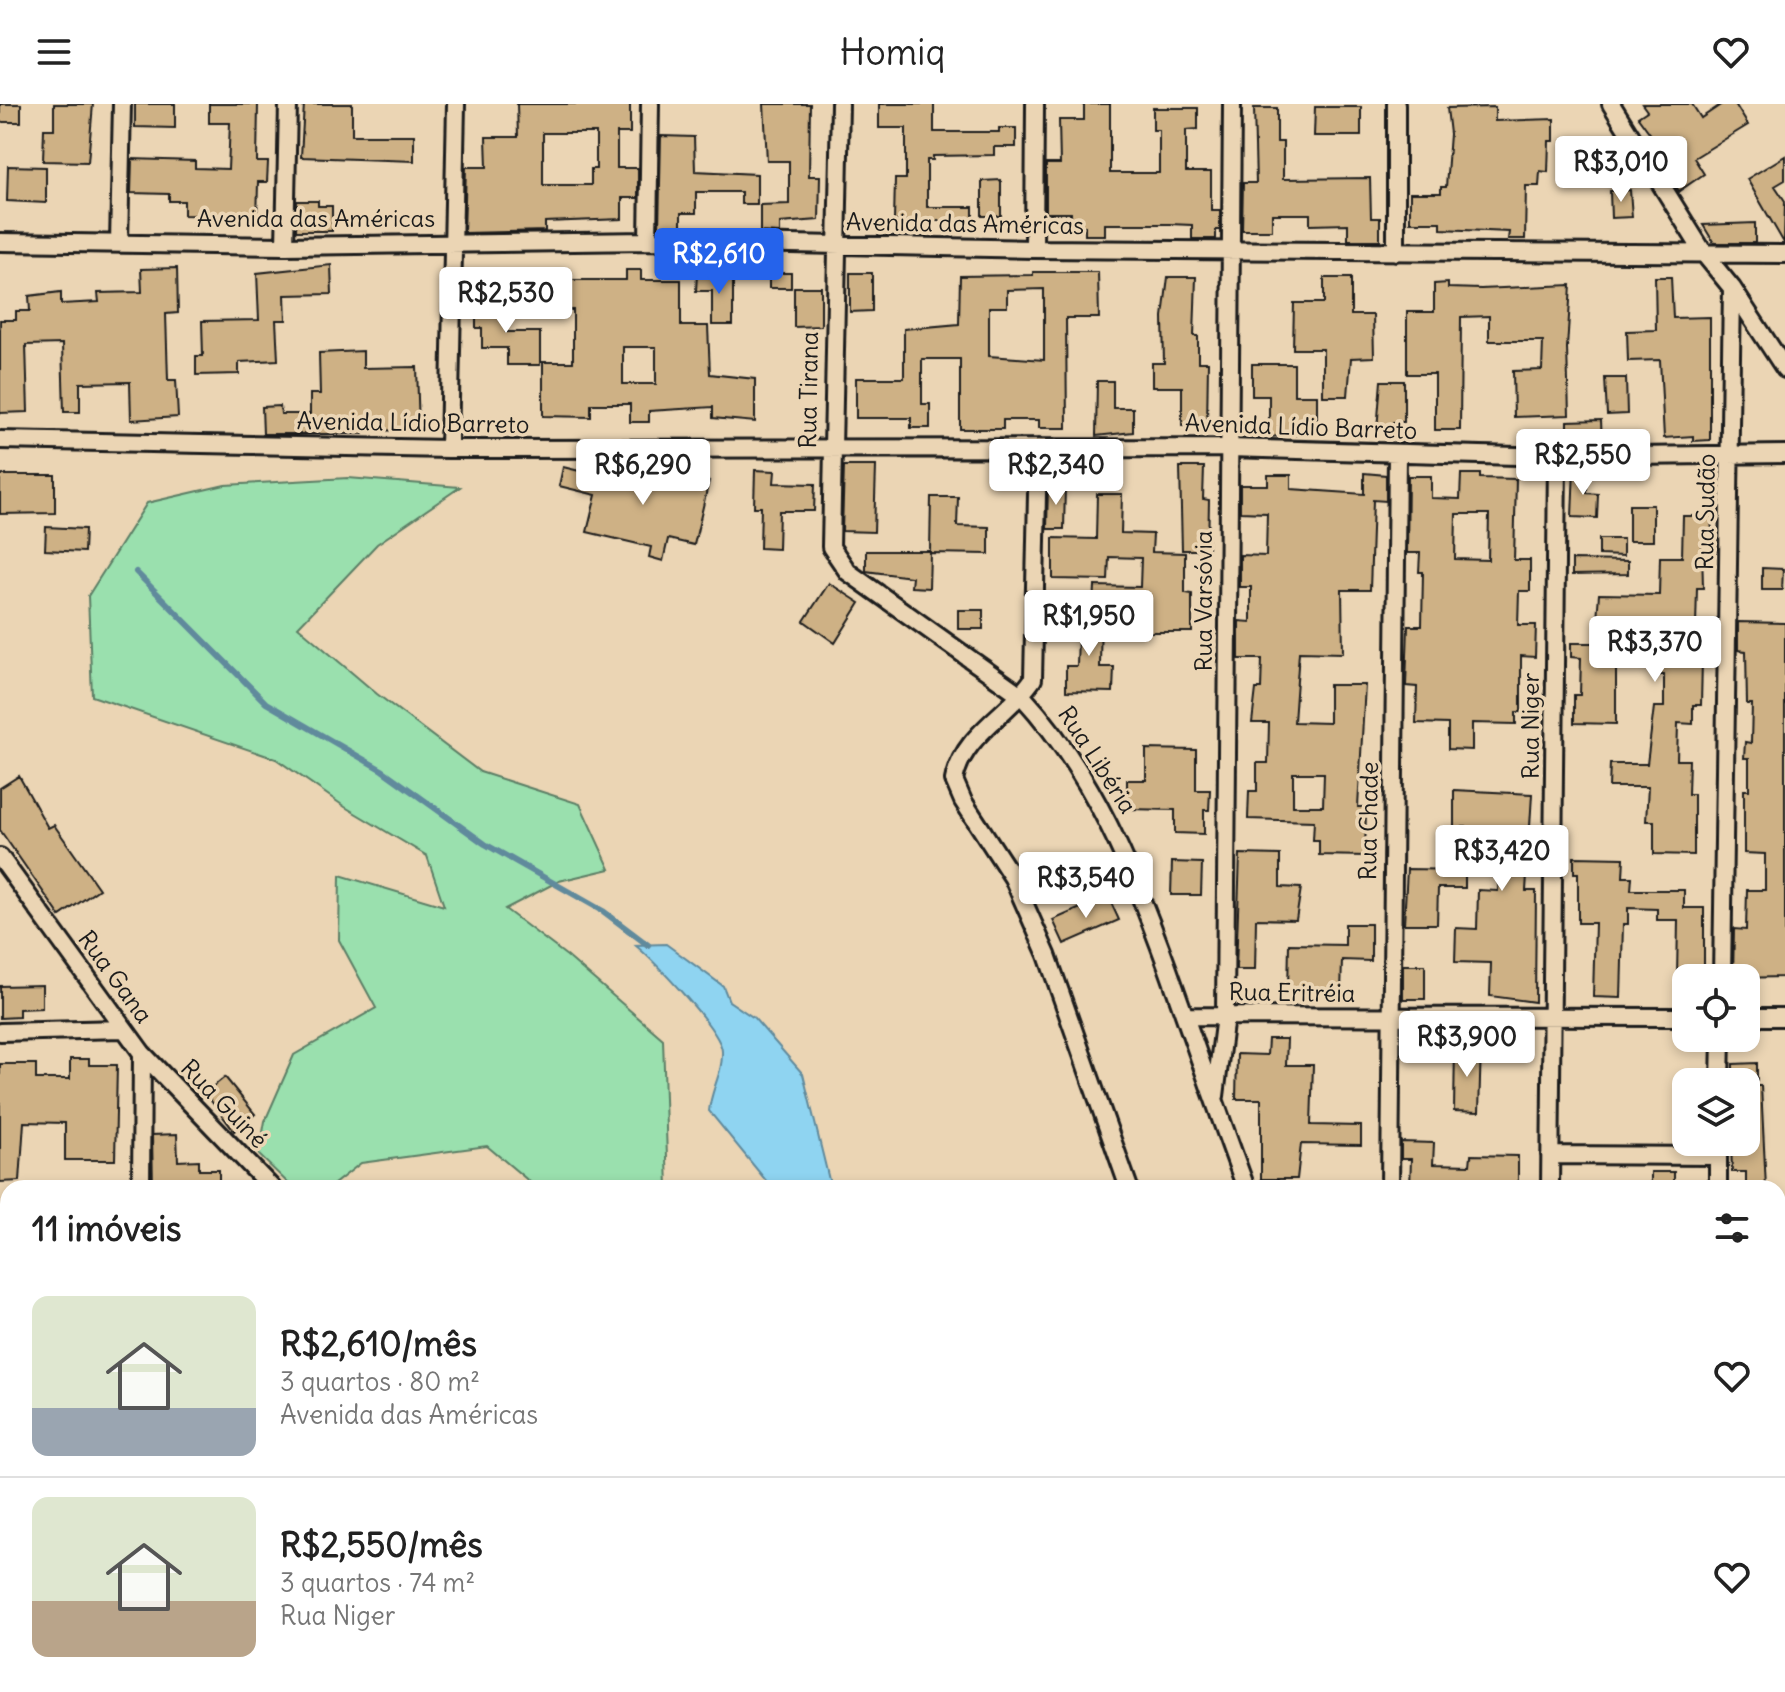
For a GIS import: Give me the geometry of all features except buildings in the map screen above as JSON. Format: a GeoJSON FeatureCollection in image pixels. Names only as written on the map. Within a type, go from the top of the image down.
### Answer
{"type":"FeatureCollection","features":[{"type":"Feature","properties":{"kind":"street"},"geometry":{"type":"LineString","coordinates":[[119,243],[122,104]]}},
{"type":"Feature","properties":{"kind":"street"},"geometry":{"type":"LineString","coordinates":[[285,246],[288,104]]}},
{"type":"Feature","properties":{"kind":"street"},"geometry":{"type":"LineString","coordinates":[[449,449],[456,104]]}},
{"type":"Feature","properties":{"kind":"street"},"geometry":{"type":"LineString","coordinates":[[648,241],[650,104]]}},
{"type":"Feature","properties":{"kind":"street","name":"Rua Tirana"},"geometry":{"type":"LineString","coordinates":[[830,532],[840,104]]}},
{"type":"Feature","properties":{"kind":"street"},"geometry":{"type":"LineString","coordinates":[[1034,249],[1035,104]]}},
{"type":"Feature","properties":{"kind":"street","name":"Rua Varsóvia"},"geometry":{"type":"LineString","coordinates":[[1214,1097],[1225,1016],[1232,104]]}},
{"type":"Feature","properties":{"kind":"street"},"geometry":{"type":"LineString","coordinates":[[1396,104],[1396,252]]}},
{"type":"Feature","properties":{"kind":"street"},"geometry":{"type":"LineString","coordinates":[[1611,104],[1705,255],[1732,288],[1785,369]]}},
{"type":"Feature","properties":{"kind":"street","name":"Avenida das Américas"},"geometry":{"type":"LineString","coordinates":[[0,242],[285,246],[648,241],[1034,249],[1785,254]]}},
{"type":"Feature","properties":{"kind":"street","name":"Rua Sudão"},"geometry":{"type":"LineString","coordinates":[[1722,964],[1732,288]]}},
{"type":"Feature","properties":{"kind":"street","name":"Avenida Lídio Barreto"},"geometry":{"type":"LineString","coordinates":[[0,440],[449,449],[1229,448],[1557,457],[1785,454]]}},
{"type":"Feature","properties":{"kind":"street"},"geometry":{"type":"LineString","coordinates":[[1038,448],[1033,679],[1022,696],[969,744],[957,766],[957,790],[1013,878],[1047,955],[1126,1180]]}},
{"type":"Feature","properties":{"kind":"street","name":"Rua Chade"},"geometry":{"type":"LineString","coordinates":[[1390,1180],[1397,454]]}},
{"type":"Feature","properties":{"kind":"street","name":"Rua Niger"},"geometry":{"type":"LineString","coordinates":[[1550,1180],[1557,457]]}},
{"type":"Feature","properties":{"kind":"street","name":"Rua Libéria"},"geometry":{"type":"LineString","coordinates":[[830,532],[836,559],[848,572],[1022,696],[1046,722],[1072,760],[1118,839],[1243,1180]]}},
{"type":"Feature","properties":{"kind":"street","name":"Rua Gana"},"geometry":{"type":"LineString","coordinates":[[0,857],[142,1053],[141,1180]]}},
{"type":"Feature","properties":{"kind":"street","name":"Rua Eritréia"},"geometry":{"type":"LineString","coordinates":[[1185,1016],[1672,1017]]}},
{"type":"Feature","properties":{"kind":"street"},"geometry":{"type":"LineString","coordinates":[[1760,1017],[1785,1017]]}},
{"type":"Feature","properties":{"kind":"street"},"geometry":{"type":"LineString","coordinates":[[0,1032],[122,1029]]}},
{"type":"Feature","properties":{"kind":"street","name":"Rua Guiné"},"geometry":{"type":"LineString","coordinates":[[142,1053],[264,1180]]}},
{"type":"Feature","properties":{"kind":"street"},"geometry":{"type":"LineString","coordinates":[[1550,1155],[1672,1151]]}},
{"type":"Feature","properties":{"kind":"street"},"geometry":{"type":"LineString","coordinates":[[1718,1156],[1718,1180]]}},
{"type":"Feature","properties":{"kind":"green space"},"geometry":{"type":"Polygon","coordinates":[[[348,478],[460,487],[377,544],[298,627],[377,694],[480,772],[580,804],[610,869],[559,881],[505,909],[567,956],[663,1039],[668,1180],[527,1180],[487,1146],[361,1163],[339,1180],[285,1180],[259,1155],[265,1121],[294,1055],[376,1008],[339,940],[340,875],[444,906],[427,856],[345,807],[276,759],[92,696],[88,596],[147,503],[225,485],[348,478]]]}},
{"type":"Feature","properties":{"kind":"water"},"geometry":{"type":"Polygon","coordinates":[[[666,944],[723,986],[729,1001],[754,1018],[803,1074],[829,1180],[765,1180],[709,1111],[722,1059],[719,1041],[685,996],[635,945],[666,944]]]}},
{"type":"Feature","properties":{"kind":"waterway"},"geometry":{"type":"LineString","coordinates":[[136,572],[266,703],[382,770],[485,844],[603,911],[648,945]]}}]}
